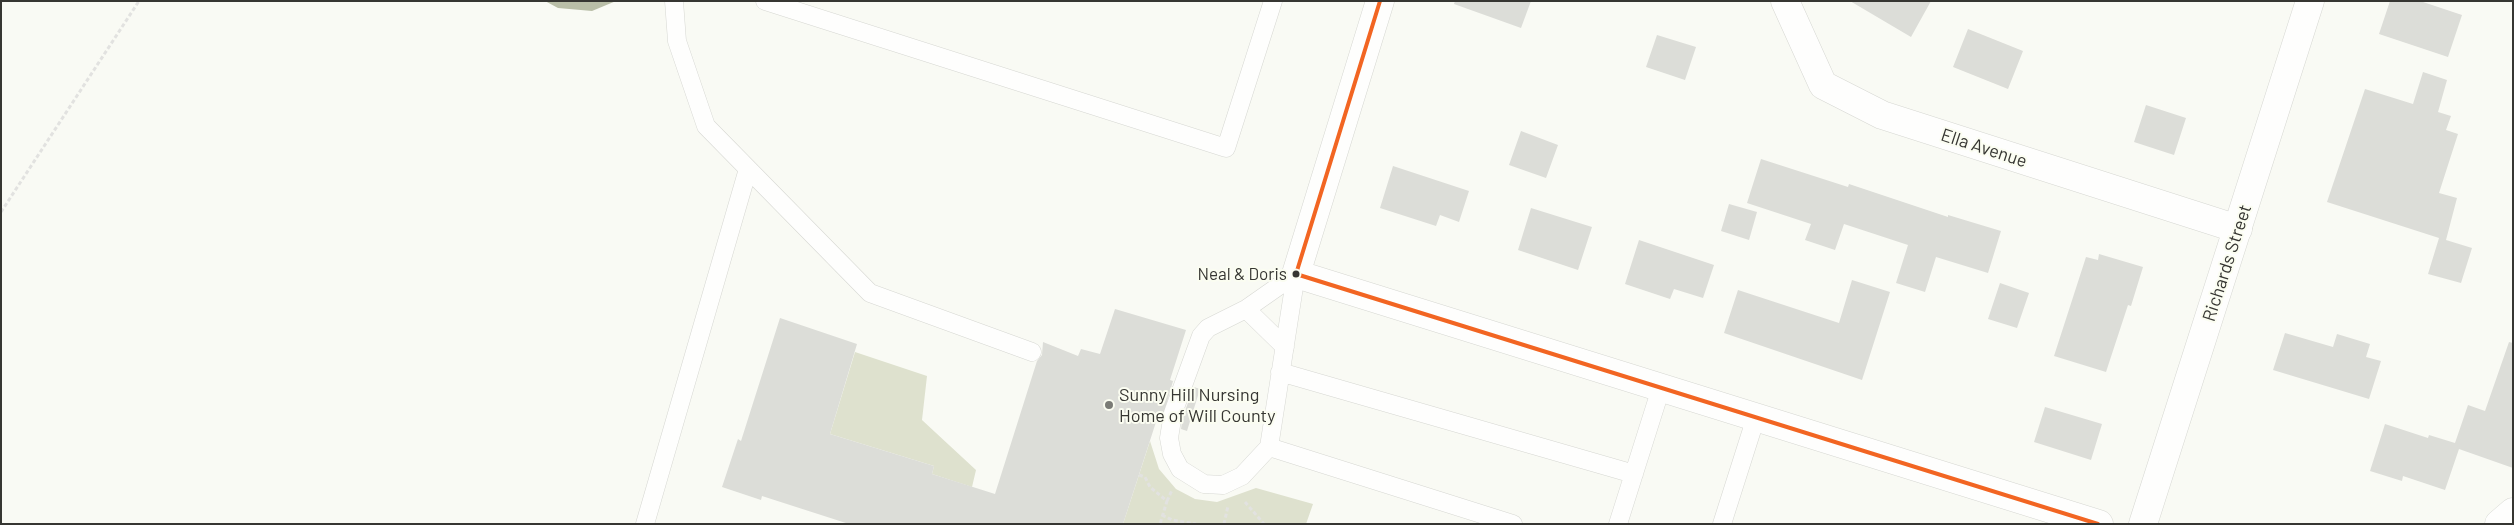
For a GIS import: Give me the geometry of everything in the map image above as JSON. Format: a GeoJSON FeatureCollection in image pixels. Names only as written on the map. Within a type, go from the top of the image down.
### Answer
{"type":"FeatureCollection","features":[{"type":"Feature","properties":{"kind":"street"},"geometry":{"type":"LineString","coordinates":[[1380,1],[1296,274],[2099,524]]}},
{"type":"Feature","properties":{"kind":"street","name":"Ella Avenue"},"geometry":{"type":"LineString","coordinates":[[1785,1],[1822,85],[1882,115],[2238,229]]}},
{"type":"Feature","properties":{"kind":"street","name":"Richards Street"},"geometry":{"type":"LineString","coordinates":[[2144,524],[2310,1]]}},
{"type":"Feature","properties":{"kind":"street"},"geometry":{"type":"LineString","coordinates":[[2499,524],[2513,512]]}},
{"type":"Feature","properties":{"kind":"lane"},"geometry":{"type":"LineString","coordinates":[[674,1],[677,41],[706,126],[870,293],[1032,352]]}},
{"type":"Feature","properties":{"kind":"lane"},"geometry":{"type":"LineString","coordinates":[[765,1],[1226,148],[1273,1]]}},
{"type":"Feature","properties":{"kind":"lane"},"geometry":{"type":"LineString","coordinates":[[645,524],[748,169]]}},
{"type":"Feature","properties":{"kind":"lane"},"geometry":{"type":"LineString","coordinates":[[1296,274],[1269,447],[1242,476],[1223,485],[1204,484],[1180,469],[1172,454],[1170,428],[1173,412],[1201,336],[1208,328],[1246,309],[1296,274]]}},
{"type":"Feature","properties":{"kind":"lane"},"geometry":{"type":"LineString","coordinates":[[1246,309],[1284,347]]}},
{"type":"Feature","properties":{"kind":"lane"},"geometry":{"type":"LineString","coordinates":[[1280,372],[1634,474]]}},
{"type":"Feature","properties":{"kind":"lane"},"geometry":{"type":"LineString","coordinates":[[1618,524],[1662,388]]}},
{"type":"Feature","properties":{"kind":"lane"},"geometry":{"type":"LineString","coordinates":[[1722,524],[1756,417]]}},
{"type":"Feature","properties":{"kind":"lane"},"geometry":{"type":"LineString","coordinates":[[1269,447],[1513,524]]}},
{"type":"Feature","properties":{"kind":"path"},"geometry":{"type":"LineString","coordinates":[[1,212],[139,1]]}},
{"type":"Feature","properties":{"kind":"path"},"geometry":{"type":"LineString","coordinates":[[1139,475],[1145,477],[1150,486],[1167,501],[1160,524]]}},
{"type":"Feature","properties":{"kind":"path"},"geometry":{"type":"LineString","coordinates":[[1224,524],[1228,505],[1237,501]]}},
{"type":"Feature","properties":{"kind":"path"},"geometry":{"type":"LineString","coordinates":[[1242,502],[1247,503],[1264,524]]}},
{"type":"Feature","properties":{"kind":"path"},"geometry":{"type":"LineString","coordinates":[[1162,515],[1172,520],[1196,524]]}},
{"type":"Feature","properties":{"kind":"shaded area"},"geometry":{"type":"Polygon","coordinates":[[[545,1],[616,1],[592,11],[558,8],[545,1]]]}},
{"type":"Feature","properties":{"kind":"shaded area"},"geometry":{"type":"Polygon","coordinates":[[[855,352],[927,376],[922,420],[976,470],[972,487],[932,474],[934,466],[830,434],[855,352]]]}},
{"type":"Feature","properties":{"kind":"shaded area"},"geometry":{"type":"Polygon","coordinates":[[[1150,441],[1159,469],[1176,489],[1195,499],[1217,502],[1256,488],[1313,504],[1306,524],[1123,524],[1150,441]]]}},
{"type":"Feature","properties":{"kind":"building"},"geometry":{"type":"Polygon","coordinates":[[[1455,1],[1531,1],[1521,28],[1454,4],[1455,1]]]}},
{"type":"Feature","properties":{"kind":"building"},"geometry":{"type":"Polygon","coordinates":[[[1850,1],[1931,1],[1911,37],[1850,1]]]}},
{"type":"Feature","properties":{"kind":"building"},"geometry":{"type":"Polygon","coordinates":[[[2390,1],[2420,1],[2462,15],[2448,57],[2379,34],[2390,1]]]}},
{"type":"Feature","properties":{"kind":"building"},"geometry":{"type":"Polygon","coordinates":[[[1968,29],[2023,51],[2008,89],[1953,67],[1968,29]]]}},
{"type":"Feature","properties":{"kind":"building"},"geometry":{"type":"Polygon","coordinates":[[[1657,35],[1696,47],[1685,80],[1646,67],[1657,35]]]}},
{"type":"Feature","properties":{"kind":"building"},"geometry":{"type":"Polygon","coordinates":[[[2423,72],[2447,80],[2438,112],[2451,116],[2446,130],[2458,134],[2439,193],[2457,198],[2446,240],[2472,248],[2461,283],[2428,274],[2439,238],[2327,202],[2365,89],[2413,104],[2423,72]]]}},
{"type":"Feature","properties":{"kind":"building"},"geometry":{"type":"Polygon","coordinates":[[[2146,105],[2186,118],[2174,155],[2134,142],[2146,105]]]}},
{"type":"Feature","properties":{"kind":"building"},"geometry":{"type":"Polygon","coordinates":[[[1521,131],[1558,145],[1546,178],[1509,165],[1521,131]]]}},
{"type":"Feature","properties":{"kind":"building"},"geometry":{"type":"Polygon","coordinates":[[[1761,159],[1848,187],[1849,184],[1948,217],[1948,215],[2001,231],[1988,273],[1936,257],[1925,292],[1896,283],[1908,245],[1844,224],[1835,250],[1805,240],[1811,224],[1747,203],[1761,159]]]}},
{"type":"Feature","properties":{"kind":"building"},"geometry":{"type":"Polygon","coordinates":[[[1393,166],[1469,191],[1459,222],[1440,215],[1436,226],[1380,208],[1393,166]]]}},
{"type":"Feature","properties":{"kind":"building"},"geometry":{"type":"Polygon","coordinates":[[[1729,204],[1757,212],[1749,240],[1721,231],[1729,204]]]}},
{"type":"Feature","properties":{"kind":"building"},"geometry":{"type":"Polygon","coordinates":[[[1531,208],[1592,227],[1578,270],[1518,250],[1531,208]]]}},
{"type":"Feature","properties":{"kind":"building"},"geometry":{"type":"Polygon","coordinates":[[[1639,240],[1714,265],[1703,298],[1674,289],[1670,299],[1625,284],[1639,240]]]}},
{"type":"Feature","properties":{"kind":"building"},"geometry":{"type":"Polygon","coordinates":[[[2099,254],[2143,267],[2131,306],[2128,305],[2106,372],[2054,356],[2086,257],[2098,260],[2099,254]]]}},
{"type":"Feature","properties":{"kind":"building"},"geometry":{"type":"Polygon","coordinates":[[[1852,280],[1890,292],[1862,380],[1724,333],[1738,290],[1839,323],[1852,280]]]}},
{"type":"Feature","properties":{"kind":"building"},"geometry":{"type":"Polygon","coordinates":[[[2000,283],[2029,293],[2017,328],[1988,319],[2000,283]]]}},
{"type":"Feature","properties":{"kind":"building","name":"Sunny Hill Nursing Home of Will County"},"geometry":{"type":"Polygon","coordinates":[[[1115,309],[1186,330],[1170,380],[1173,381],[1161,423],[1156,422],[1123,524],[849,524],[762,496],[761,500],[722,487],[738,439],[741,441],[780,318],[857,344],[830,434],[934,466],[932,474],[995,494],[1037,361],[1042,355],[1043,342],[1078,356],[1081,349],[1100,354],[1115,309]]]}},
{"type":"Feature","properties":{"kind":"building"},"geometry":{"type":"Polygon","coordinates":[[[2285,333],[2333,347],[2337,334],[2370,344],[2366,357],[2381,361],[2369,399],[2273,370],[2285,333]]]}},
{"type":"Feature","properties":{"kind":"building"},"geometry":{"type":"Polygon","coordinates":[[[2509,342],[2513,343],[2513,468],[2459,449],[2445,490],[2403,476],[2402,481],[2370,471],[2385,424],[2428,438],[2429,435],[2455,443],[2468,405],[2485,411],[2509,342]]]}},
{"type":"Feature","properties":{"kind":"building"},"geometry":{"type":"Polygon","coordinates":[[[1194,387],[1200,389],[1187,431],[1181,429],[1183,416],[1194,387]]]}},
{"type":"Feature","properties":{"kind":"building"},"geometry":{"type":"Polygon","coordinates":[[[2045,407],[2102,424],[2091,460],[2034,442],[2045,407]]]}},
{"type":"Feature","properties":{"kind":"transit line"},"geometry":{"type":"LineString","coordinates":[[1380,1],[1296,274],[2098,524]]}},
{"type":"Feature","properties":{"kind":"place","name":"Neal & Doris"},"geometry":{"type":"Point","coordinates":[1296,274]}},
{"type":"Feature","properties":{"kind":"place","name":"Sunny Hill Nursing Home of Will County"},"geometry":{"type":"Point","coordinates":[1109,405]}}]}
